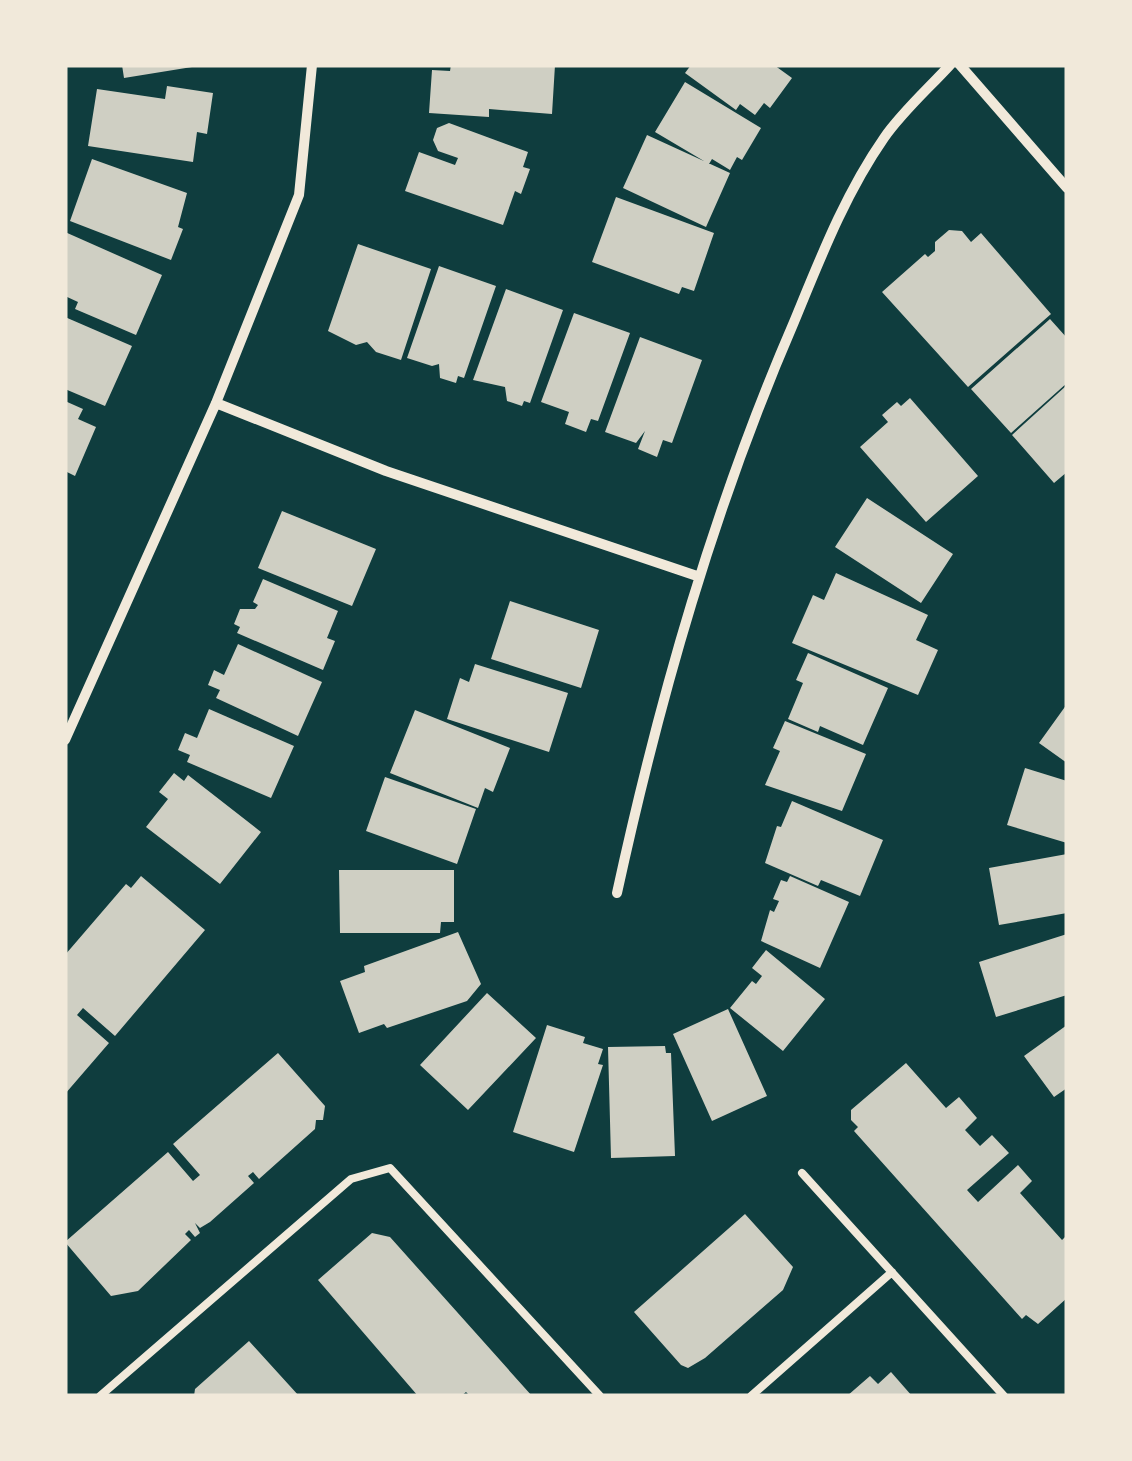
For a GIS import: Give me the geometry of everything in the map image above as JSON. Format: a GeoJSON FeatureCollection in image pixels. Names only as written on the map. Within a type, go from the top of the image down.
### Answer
{"type":"FeatureCollection","features":[{"type":"Feature","properties":{"kind":"street"},"geometry":{"type":"LineString","coordinates":[[65,740],[216,403],[299,196],[312,65]]}},
{"type":"Feature","properties":{"kind":"street"},"geometry":{"type":"LineString","coordinates":[[618,893],[652,732],[697,576],[751,420],[841,212],[885,136],[950,65]]}},
{"type":"Feature","properties":{"kind":"street"},"geometry":{"type":"LineString","coordinates":[[960,65],[1067,188]]}},
{"type":"Feature","properties":{"kind":"street"},"geometry":{"type":"LineString","coordinates":[[216,403],[386,471],[697,576]]}},
{"type":"Feature","properties":{"kind":"lane"},"geometry":{"type":"LineString","coordinates":[[100,1396],[350,1178],[390,1168],[600,1396]]}},
{"type":"Feature","properties":{"kind":"lane"},"geometry":{"type":"LineString","coordinates":[[802,1172],[1004,1396]]}},
{"type":"Feature","properties":{"kind":"lane"},"geometry":{"type":"LineString","coordinates":[[751,1396],[892,1272]]}},
{"type":"Feature","properties":{"kind":"building"},"geometry":{"type":"Polygon","coordinates":[[[122,65],[192,65],[192,67],[124,78],[122,65]]]}},
{"type":"Feature","properties":{"kind":"building"},"geometry":{"type":"Polygon","coordinates":[[[451,65],[555,65],[552,114],[489,109],[489,117],[429,113],[432,70],[450,71],[451,65]]]}},
{"type":"Feature","properties":{"kind":"building"},"geometry":{"type":"Polygon","coordinates":[[[691,65],[774,65],[792,78],[770,108],[764,103],[755,115],[740,104],[736,110],[685,73],[691,65]]]}},
{"type":"Feature","properties":{"kind":"building"},"geometry":{"type":"Polygon","coordinates":[[[685,82],[761,128],[742,160],[737,157],[730,170],[712,159],[709,164],[655,132],[685,82]]]}},
{"type":"Feature","properties":{"kind":"building"},"geometry":{"type":"Polygon","coordinates":[[[167,86],[213,93],[207,134],[197,132],[193,162],[88,146],[97,89],[165,99],[167,86]]]}},
{"type":"Feature","properties":{"kind":"building"},"geometry":{"type":"Polygon","coordinates":[[[449,123],[528,152],[523,167],[530,169],[521,194],[515,191],[503,225],[405,191],[419,152],[455,165],[458,158],[438,151],[433,140],[437,128],[449,123]]]}},
{"type":"Feature","properties":{"kind":"building"},"geometry":{"type":"Polygon","coordinates":[[[647,135],[730,173],[706,227],[623,188],[647,135]]]}},
{"type":"Feature","properties":{"kind":"building"},"geometry":{"type":"Polygon","coordinates":[[[92,159],[187,193],[178,227],[183,229],[171,260],[70,221],[92,159]]]}},
{"type":"Feature","properties":{"kind":"building"},"geometry":{"type":"Polygon","coordinates":[[[616,197],[714,233],[694,291],[682,287],[679,294],[592,262],[616,197]]]}},
{"type":"Feature","properties":{"kind":"building"},"geometry":{"type":"Polygon","coordinates":[[[949,230],[962,231],[971,242],[981,233],[1051,314],[968,387],[882,292],[925,254],[928,257],[935,251],[935,242],[949,230]]]}},
{"type":"Feature","properties":{"kind":"building"},"geometry":{"type":"Polygon","coordinates":[[[65,232],[162,275],[136,335],[75,309],[78,302],[65,296],[65,232]]]}},
{"type":"Feature","properties":{"kind":"building"},"geometry":{"type":"Polygon","coordinates":[[[358,244],[431,269],[401,360],[376,352],[367,342],[356,345],[328,331],[358,244]]]}},
{"type":"Feature","properties":{"kind":"building"},"geometry":{"type":"Polygon","coordinates":[[[439,266],[496,286],[464,378],[458,376],[456,383],[440,378],[439,364],[432,366],[407,358],[439,266]]]}},
{"type":"Feature","properties":{"kind":"building"},"geometry":{"type":"Polygon","coordinates":[[[506,289],[563,310],[530,403],[524,401],[522,406],[507,401],[505,387],[473,380],[506,289]]]}},
{"type":"Feature","properties":{"kind":"building"},"geometry":{"type":"Polygon","coordinates":[[[574,313],[630,333],[598,421],[591,419],[586,432],[565,424],[569,412],[541,402],[574,313]]]}},
{"type":"Feature","properties":{"kind":"building"},"geometry":{"type":"Polygon","coordinates":[[[65,317],[132,346],[105,406],[65,389],[65,317]]]}},
{"type":"Feature","properties":{"kind":"building"},"geometry":{"type":"Polygon","coordinates":[[[1050,319],[1067,338],[1067,383],[1011,433],[971,389],[1050,319]]]}},
{"type":"Feature","properties":{"kind":"building"},"geometry":{"type":"Polygon","coordinates":[[[640,337],[702,360],[672,443],[663,440],[657,457],[638,449],[645,431],[636,443],[605,432],[640,337]]]}},
{"type":"Feature","properties":{"kind":"building"},"geometry":{"type":"Polygon","coordinates":[[[1067,385],[1067,472],[1054,483],[1012,435],[1067,385]]]}},
{"type":"Feature","properties":{"kind":"building"},"geometry":{"type":"Polygon","coordinates":[[[910,398],[978,476],[926,522],[860,447],[888,422],[882,415],[897,402],[901,406],[910,398]]]}},
{"type":"Feature","properties":{"kind":"building"},"geometry":{"type":"Polygon","coordinates":[[[65,401],[83,409],[78,419],[96,427],[75,476],[65,471],[65,401]]]}},
{"type":"Feature","properties":{"kind":"building"},"geometry":{"type":"Polygon","coordinates":[[[867,498],[953,554],[921,603],[835,547],[867,498]]]}},
{"type":"Feature","properties":{"kind":"building"},"geometry":{"type":"Polygon","coordinates":[[[282,511],[376,549],[352,606],[258,568],[282,511]]]}},
{"type":"Feature","properties":{"kind":"building"},"geometry":{"type":"Polygon","coordinates":[[[836,573],[928,615],[916,640],[938,650],[918,695],[792,643],[813,595],[824,600],[836,573]]]}},
{"type":"Feature","properties":{"kind":"building"},"geometry":{"type":"Polygon","coordinates":[[[263,579],[338,611],[327,638],[335,641],[323,670],[237,633],[240,627],[234,624],[240,609],[255,609],[258,605],[253,602],[263,579]]]}},
{"type":"Feature","properties":{"kind":"building"},"geometry":{"type":"Polygon","coordinates":[[[510,601],[599,630],[581,688],[491,659],[510,601]]]}},
{"type":"Feature","properties":{"kind":"building"},"geometry":{"type":"Polygon","coordinates":[[[238,644],[322,682],[298,736],[216,698],[220,690],[208,685],[214,670],[224,675],[238,644]]]}},
{"type":"Feature","properties":{"kind":"building"},"geometry":{"type":"Polygon","coordinates":[[[808,653],[888,688],[863,745],[820,726],[818,732],[788,719],[803,683],[796,680],[808,653]]]}},
{"type":"Feature","properties":{"kind":"building"},"geometry":{"type":"Polygon","coordinates":[[[475,664],[568,693],[549,752],[447,719],[460,678],[469,682],[475,664]]]}},
{"type":"Feature","properties":{"kind":"building"},"geometry":{"type":"Polygon","coordinates":[[[1067,704],[1067,763],[1039,743],[1067,704]]]}},
{"type":"Feature","properties":{"kind":"building"},"geometry":{"type":"Polygon","coordinates":[[[209,709],[294,746],[271,798],[187,762],[190,755],[178,750],[185,733],[197,738],[209,709]]]}},
{"type":"Feature","properties":{"kind":"building"},"geometry":{"type":"Polygon","coordinates":[[[415,710],[510,748],[493,792],[485,788],[478,808],[390,773],[415,710]]]}},
{"type":"Feature","properties":{"kind":"building"},"geometry":{"type":"Polygon","coordinates":[[[785,721],[866,754],[842,811],[765,785],[780,751],[773,748],[785,721]]]}},
{"type":"Feature","properties":{"kind":"building"},"geometry":{"type":"Polygon","coordinates":[[[1025,768],[1067,781],[1067,843],[1007,825],[1025,768]]]}},
{"type":"Feature","properties":{"kind":"building"},"geometry":{"type":"Polygon","coordinates":[[[174,773],[184,781],[188,775],[261,832],[220,884],[146,827],[168,799],[159,792],[174,773]]]}},
{"type":"Feature","properties":{"kind":"building"},"geometry":{"type":"Polygon","coordinates":[[[385,777],[476,809],[457,864],[366,831],[385,777]]]}},
{"type":"Feature","properties":{"kind":"building"},"geometry":{"type":"Polygon","coordinates":[[[792,801],[883,840],[860,896],[821,880],[818,886],[765,863],[777,826],[781,827],[792,801]]]}},
{"type":"Feature","properties":{"kind":"building"},"geometry":{"type":"Polygon","coordinates":[[[1067,854],[1067,913],[999,925],[989,868],[1067,854]]]}},
{"type":"Feature","properties":{"kind":"building"},"geometry":{"type":"Polygon","coordinates":[[[339,870],[454,870],[454,922],[441,922],[440,933],[340,933],[339,870]]]}},
{"type":"Feature","properties":{"kind":"building"},"geometry":{"type":"Polygon","coordinates":[[[141,876],[205,930],[115,1036],[83,1008],[77,1015],[109,1043],[65,1094],[65,955],[126,884],[131,888],[141,876]]]}},
{"type":"Feature","properties":{"kind":"building"},"geometry":{"type":"Polygon","coordinates":[[[790,876],[849,902],[820,968],[761,941],[770,910],[774,912],[779,901],[773,899],[781,880],[787,882],[790,876]]]}},
{"type":"Feature","properties":{"kind":"building"},"geometry":{"type":"Polygon","coordinates":[[[458,932],[481,984],[467,1001],[387,1028],[384,1024],[359,1033],[340,981],[365,972],[364,966],[458,932]]]}},
{"type":"Feature","properties":{"kind":"building"},"geometry":{"type":"Polygon","coordinates":[[[1067,934],[1067,995],[996,1017],[979,962],[1067,934]]]}},
{"type":"Feature","properties":{"kind":"building"},"geometry":{"type":"Polygon","coordinates":[[[766,950],[825,999],[783,1051],[730,1008],[752,981],[756,984],[762,976],[752,968],[766,950]]]}},
{"type":"Feature","properties":{"kind":"building"},"geometry":{"type":"Polygon","coordinates":[[[487,993],[536,1038],[468,1110],[420,1065],[487,993]]]}},
{"type":"Feature","properties":{"kind":"building"},"geometry":{"type":"Polygon","coordinates":[[[728,1009],[767,1096],[712,1121],[673,1034],[728,1009]]]}},
{"type":"Feature","properties":{"kind":"building"},"geometry":{"type":"Polygon","coordinates":[[[547,1025],[585,1037],[583,1043],[603,1049],[598,1064],[603,1065],[574,1152],[513,1132],[547,1025]]]}},
{"type":"Feature","properties":{"kind":"building"},"geometry":{"type":"Polygon","coordinates":[[[1067,1025],[1067,1088],[1054,1097],[1024,1056],[1067,1025]]]}},
{"type":"Feature","properties":{"kind":"building"},"geometry":{"type":"Polygon","coordinates":[[[665,1046],[666,1053],[671,1053],[675,1156],[611,1158],[608,1047],[665,1046]]]}},
{"type":"Feature","properties":{"kind":"building"},"geometry":{"type":"Polygon","coordinates":[[[278,1053],[325,1106],[323,1120],[316,1120],[315,1129],[259,1179],[253,1172],[248,1176],[254,1183],[210,1222],[200,1228],[195,1223],[200,1233],[195,1237],[189,1230],[185,1234],[191,1240],[138,1291],[111,1296],[65,1242],[168,1152],[193,1181],[200,1175],[173,1144],[278,1053]]]}},
{"type":"Feature","properties":{"kind":"building"},"geometry":{"type":"Polygon","coordinates":[[[906,1063],[946,1108],[959,1097],[977,1118],[965,1130],[980,1146],[992,1135],[1009,1153],[967,1190],[978,1202],[1018,1165],[1032,1181],[1020,1193],[1062,1240],[1067,1235],[1067,1298],[1038,1324],[1026,1315],[1022,1319],[854,1131],[858,1127],[851,1120],[851,1110],[906,1063]]]}},
{"type":"Feature","properties":{"kind":"building"},"geometry":{"type":"Polygon","coordinates":[[[745,1214],[793,1267],[783,1290],[705,1358],[688,1368],[634,1312],[745,1214]]]}},
{"type":"Feature","properties":{"kind":"building"},"geometry":{"type":"Polygon","coordinates":[[[372,1233],[390,1237],[532,1396],[470,1396],[466,1392],[461,1396],[418,1396],[318,1280],[372,1233]]]}},
{"type":"Feature","properties":{"kind":"building"},"geometry":{"type":"Polygon","coordinates":[[[249,1341],[299,1396],[194,1396],[195,1389],[249,1341]]]}},
{"type":"Feature","properties":{"kind":"building"},"geometry":{"type":"Polygon","coordinates":[[[891,1372],[912,1396],[847,1396],[870,1376],[878,1384],[891,1372]]]}}]}
